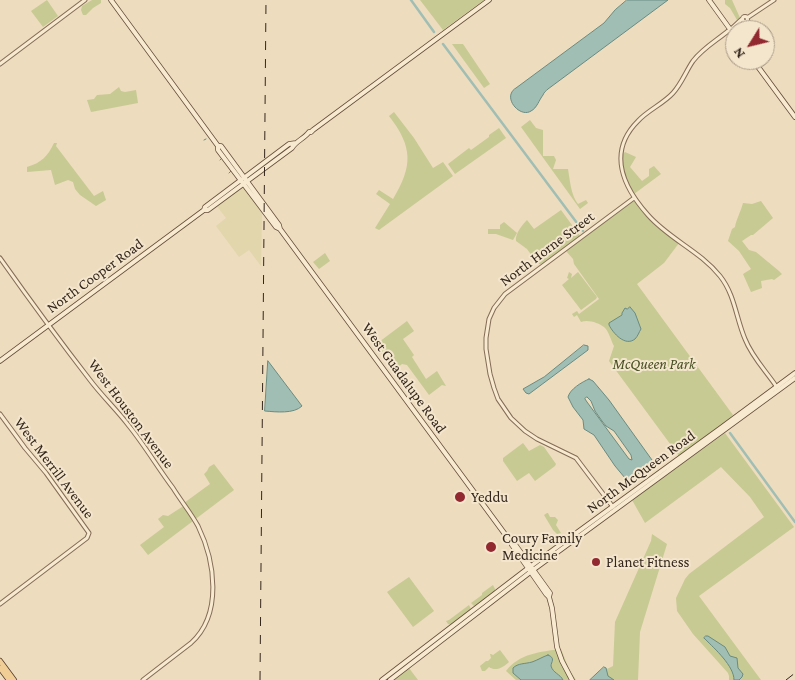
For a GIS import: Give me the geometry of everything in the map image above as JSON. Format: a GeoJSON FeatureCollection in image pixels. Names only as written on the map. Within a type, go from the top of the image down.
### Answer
{"type":"FeatureCollection","features":[{"type":"Feature","properties":{"kind":"main road","name":"West Guadalupe Road"},"geometry":{"type":"LineString","coordinates":[[111,0],[218,146],[221,146],[244,180],[279,225],[280,230],[512,545],[549,591],[557,647],[572,680]]}},
{"type":"Feature","properties":{"kind":"main road","name":"North Cooper Road"},"geometry":{"type":"LineString","coordinates":[[0,361],[204,210],[205,206],[244,180],[289,144],[296,143],[489,0]]}},
{"type":"Feature","properties":{"kind":"main road"},"geometry":{"type":"LineString","coordinates":[[709,0],[725,22]]}},
{"type":"Feature","properties":{"kind":"main road"},"geometry":{"type":"LineString","coordinates":[[760,70],[795,117]]}},
{"type":"Feature","properties":{"kind":"main road","name":"North McQueen Road"},"geometry":{"type":"LineString","coordinates":[[725,428],[776,386],[795,373]]}},
{"type":"Feature","properties":{"kind":"main road","name":"North McQueen Road"},"geometry":{"type":"LineString","coordinates":[[382,680],[485,604],[575,534],[795,378]]}},
{"type":"Feature","properties":{"kind":"main road","name":"North McQueen Road"},"geometry":{"type":"LineString","coordinates":[[531,569],[570,543],[614,508]]}},
{"type":"Feature","properties":{"kind":"main road"},"geometry":{"type":"LineString","coordinates":[[570,543],[569,541],[575,534]]}},
{"type":"Feature","properties":{"kind":"main road","name":"North McQueen Road"},"geometry":{"type":"LineString","coordinates":[[390,680],[485,604]]}},
{"type":"Feature","properties":{"kind":"main road"},"geometry":{"type":"LineString","coordinates":[[0,661],[14,680]]}},
{"type":"Feature","properties":{"kind":"main road"},"geometry":{"type":"LineString","coordinates":[[0,668],[9,680]]}},
{"type":"Feature","properties":{"kind":"street"},"geometry":{"type":"LineString","coordinates":[[0,64],[85,0]]}},
{"type":"Feature","properties":{"kind":"street"},"geometry":{"type":"LineString","coordinates":[[747,20],[747,18],[774,0]]}},
{"type":"Feature","properties":{"kind":"street"},"geometry":{"type":"LineString","coordinates":[[725,34],[699,54],[673,93],[638,121],[628,133],[622,149],[621,168],[625,183],[647,215],[709,264],[723,281],[734,302],[747,345],[776,386]]}},
{"type":"Feature","properties":{"kind":"street","name":"North Horne Street"},"geometry":{"type":"LineString","coordinates":[[614,508],[576,458],[525,431],[504,410],[496,395],[490,374],[486,338],[489,319],[494,308],[505,294],[634,198]]}},
{"type":"Feature","properties":{"kind":"street","name":"West Houston Avenue"},"geometry":{"type":"LineString","coordinates":[[0,258],[91,382],[131,428],[195,522],[210,559],[212,598],[208,619],[198,637],[143,680]]}},
{"type":"Feature","properties":{"kind":"street","name":"West Merrill Avenue"},"geometry":{"type":"LineString","coordinates":[[0,414],[89,531],[90,535],[0,604]]}},
{"type":"Feature","properties":{"kind":"shaded area"},"geometry":{"type":"Polygon","coordinates":[[[243,187],[262,213],[261,266],[249,250],[239,257],[216,226],[226,218],[216,205],[243,187]]]}},
{"type":"Feature","properties":{"kind":"green space"},"geometry":{"type":"Polygon","coordinates":[[[47,0],[58,16],[43,27],[31,11],[47,0]]]}},
{"type":"Feature","properties":{"kind":"green space"},"geometry":{"type":"Polygon","coordinates":[[[92,0],[101,0],[101,3],[86,15],[83,15],[82,6],[92,0]]]}},
{"type":"Feature","properties":{"kind":"green space"},"geometry":{"type":"Polygon","coordinates":[[[420,0],[484,0],[443,30],[420,0]]]}},
{"type":"Feature","properties":{"kind":"green space"},"geometry":{"type":"Polygon","coordinates":[[[725,0],[732,0],[740,18],[737,20],[730,8],[725,4],[725,0]]]}},
{"type":"Feature","properties":{"kind":"green space"},"geometry":{"type":"Polygon","coordinates":[[[452,44],[463,44],[490,84],[484,88],[452,44]]]}},
{"type":"Feature","properties":{"kind":"green space"},"geometry":{"type":"Polygon","coordinates":[[[119,87],[121,91],[125,92],[136,90],[138,103],[91,112],[87,100],[94,99],[97,95],[110,94],[119,87]]]}},
{"type":"Feature","properties":{"kind":"green space"},"geometry":{"type":"Polygon","coordinates":[[[394,112],[414,138],[433,168],[443,162],[453,176],[379,230],[375,228],[390,204],[376,194],[379,190],[393,199],[400,187],[407,166],[406,147],[403,137],[389,116],[394,112]]]}},
{"type":"Feature","properties":{"kind":"green space"},"geometry":{"type":"Polygon","coordinates":[[[530,120],[536,128],[543,130],[543,156],[554,156],[556,160],[553,169],[568,169],[571,188],[578,204],[586,200],[588,203],[580,209],[521,127],[530,120]]]}},
{"type":"Feature","properties":{"kind":"green space"},"geometry":{"type":"Polygon","coordinates":[[[499,128],[506,138],[455,174],[448,164],[469,148],[471,150],[499,128]]]}},
{"type":"Feature","properties":{"kind":"green space"},"geometry":{"type":"Polygon","coordinates":[[[54,143],[57,143],[56,146],[94,196],[103,191],[106,200],[96,206],[80,195],[75,189],[73,182],[68,180],[55,185],[51,170],[27,172],[27,167],[44,158],[54,143]]]}},
{"type":"Feature","properties":{"kind":"green space"},"geometry":{"type":"Polygon","coordinates":[[[625,152],[636,157],[630,167],[642,181],[649,176],[649,169],[654,166],[661,174],[634,194],[624,170],[623,154],[625,152]]]}},
{"type":"Feature","properties":{"kind":"green space","name":"McQueen Park"},"geometry":{"type":"Polygon","coordinates":[[[634,201],[657,227],[679,243],[664,263],[637,284],[733,415],[720,427],[679,456],[609,361],[614,346],[606,329],[593,322],[581,322],[577,315],[574,317],[572,314],[577,311],[579,314],[599,299],[566,251],[634,201]]]}},
{"type":"Feature","properties":{"kind":"green space"},"geometry":{"type":"Polygon","coordinates":[[[761,201],[773,218],[753,235],[742,241],[749,250],[756,252],[782,274],[774,280],[761,281],[762,288],[751,292],[743,274],[751,269],[739,251],[728,241],[743,203],[752,204],[761,201]]]}},
{"type":"Feature","properties":{"kind":"green space"},"geometry":{"type":"Polygon","coordinates":[[[561,210],[580,236],[541,264],[538,264],[527,249],[516,241],[518,233],[527,220],[534,229],[561,210]]]}},
{"type":"Feature","properties":{"kind":"green space"},"geometry":{"type":"Polygon","coordinates":[[[504,222],[517,233],[513,240],[496,234],[488,234],[488,229],[500,229],[500,225],[504,222]]]}},
{"type":"Feature","properties":{"kind":"green space"},"geometry":{"type":"Polygon","coordinates":[[[325,253],[330,261],[319,269],[313,262],[325,253]]]}},
{"type":"Feature","properties":{"kind":"green space"},"geometry":{"type":"Polygon","coordinates":[[[569,272],[572,274],[571,278],[578,272],[597,297],[581,310],[562,285],[569,279],[567,278],[569,272]]]}},
{"type":"Feature","properties":{"kind":"green space"},"geometry":{"type":"Polygon","coordinates":[[[407,321],[414,331],[403,339],[414,355],[412,357],[426,379],[437,371],[446,386],[442,385],[429,395],[407,365],[402,364],[393,371],[375,345],[407,321]]]}},
{"type":"Feature","properties":{"kind":"green space"},"geometry":{"type":"Polygon","coordinates":[[[725,433],[794,527],[699,596],[761,680],[729,680],[728,673],[693,634],[677,611],[676,598],[689,574],[764,517],[750,497],[721,467],[645,523],[632,500],[725,433]]]}},
{"type":"Feature","properties":{"kind":"green space"},"geometry":{"type":"Polygon","coordinates":[[[523,443],[529,451],[540,445],[544,447],[556,464],[535,481],[529,473],[517,481],[503,461],[503,458],[523,443]]]}},
{"type":"Feature","properties":{"kind":"green space"},"geometry":{"type":"Polygon","coordinates":[[[214,464],[234,490],[148,555],[140,545],[164,527],[158,519],[163,515],[168,516],[185,505],[184,503],[210,484],[204,474],[214,464]]]}},
{"type":"Feature","properties":{"kind":"green space"},"geometry":{"type":"Polygon","coordinates":[[[547,513],[550,517],[555,517],[558,520],[556,525],[561,533],[557,534],[553,530],[544,515],[547,513]]]}},
{"type":"Feature","properties":{"kind":"green space"},"geometry":{"type":"Polygon","coordinates":[[[652,534],[667,544],[640,632],[638,680],[590,680],[604,667],[607,669],[613,666],[615,622],[651,541],[652,534]]]}},
{"type":"Feature","properties":{"kind":"green space"},"geometry":{"type":"Polygon","coordinates":[[[409,577],[434,611],[413,627],[387,592],[409,577]]]}},
{"type":"Feature","properties":{"kind":"green space"},"geometry":{"type":"Polygon","coordinates":[[[493,585],[495,591],[475,607],[471,603],[482,593],[493,585]]]}},
{"type":"Feature","properties":{"kind":"green space"},"geometry":{"type":"Polygon","coordinates":[[[469,605],[471,609],[451,625],[448,624],[446,621],[469,605]]]}},
{"type":"Feature","properties":{"kind":"green space"},"geometry":{"type":"Polygon","coordinates":[[[561,649],[569,669],[576,680],[516,680],[506,671],[518,660],[531,654],[561,649]]]}},
{"type":"Feature","properties":{"kind":"green space"},"geometry":{"type":"Polygon","coordinates":[[[500,650],[509,662],[500,668],[494,669],[489,667],[482,671],[480,666],[491,658],[490,654],[493,655],[500,650]]]}},
{"type":"Feature","properties":{"kind":"green space"},"geometry":{"type":"Polygon","coordinates":[[[409,668],[418,680],[393,680],[409,668]]]}},
{"type":"Feature","properties":{"kind":"water"},"geometry":{"type":"Polygon","coordinates":[[[627,0],[668,0],[548,89],[533,110],[524,112],[516,109],[511,98],[514,90],[604,23],[627,0]]]}},
{"type":"Feature","properties":{"kind":"water"},"geometry":{"type":"Polygon","coordinates":[[[630,307],[635,313],[641,329],[635,339],[627,341],[616,335],[609,323],[622,315],[625,308],[630,307]]]}},
{"type":"Feature","properties":{"kind":"water"},"geometry":{"type":"Polygon","coordinates":[[[584,345],[588,346],[588,350],[529,394],[526,393],[523,389],[544,377],[584,345]]]}},
{"type":"Feature","properties":{"kind":"water"},"geometry":{"type":"Polygon","coordinates":[[[268,361],[302,406],[299,409],[285,412],[265,411],[268,361]]]}},
{"type":"Feature","properties":{"kind":"water"},"geometry":{"type":"Polygon","coordinates":[[[589,379],[593,381],[609,400],[652,460],[650,465],[631,479],[625,478],[594,435],[584,429],[583,420],[568,397],[574,389],[589,379]],[[587,397],[585,399],[629,459],[632,460],[631,455],[614,431],[606,426],[595,411],[587,397]]]}},
{"type":"Feature","properties":{"kind":"water"},"geometry":{"type":"Polygon","coordinates":[[[706,636],[725,647],[730,656],[737,658],[738,668],[743,674],[739,680],[734,680],[731,669],[704,638],[706,636]]]}},
{"type":"Feature","properties":{"kind":"water"},"geometry":{"type":"Polygon","coordinates":[[[548,655],[552,659],[552,668],[563,680],[521,680],[513,673],[513,668],[517,665],[532,662],[548,655]]]}},
{"type":"Feature","properties":{"kind":"water"},"geometry":{"type":"Polygon","coordinates":[[[604,667],[608,676],[614,680],[590,680],[604,667]]]}},
{"type":"Feature","properties":{"kind":"waterway"},"geometry":{"type":"LineString","coordinates":[[411,0],[434,32]]}},
{"type":"Feature","properties":{"kind":"waterway"},"geometry":{"type":"LineString","coordinates":[[443,44],[583,231]]}},
{"type":"Feature","properties":{"kind":"waterway"},"geometry":{"type":"LineString","coordinates":[[730,433],[795,522]]}},
{"type":"Feature","properties":{"kind":"railway"},"geometry":{"type":"LineString","coordinates":[[260,680],[266,0]]}},
{"type":"Feature","properties":{"kind":"railway"},"geometry":{"type":"LineString","coordinates":[[786,680],[795,673]]}},
{"type":"Feature","properties":{"kind":"place","name":"Yeddu"},"geometry":{"type":"Point","coordinates":[460,497]}},
{"type":"Feature","properties":{"kind":"place","name":"Coury Family Medicine"},"geometry":{"type":"Point","coordinates":[491,547]}},
{"type":"Feature","properties":{"kind":"place","name":"Planet Fitness"},"geometry":{"type":"Point","coordinates":[596,562]}}]}
